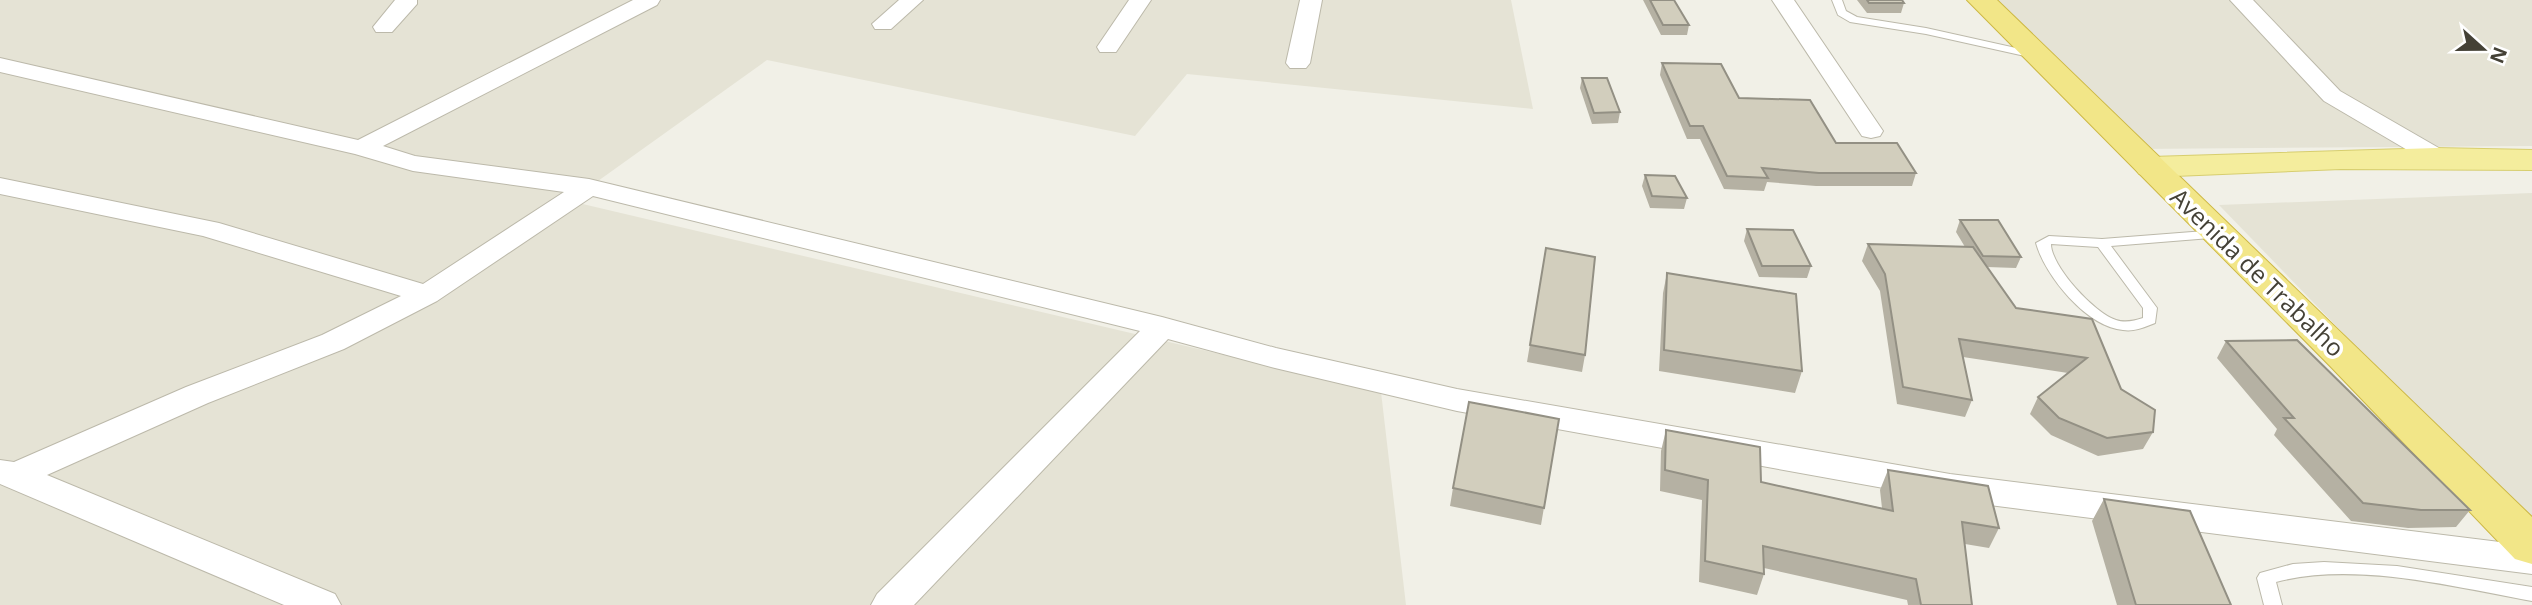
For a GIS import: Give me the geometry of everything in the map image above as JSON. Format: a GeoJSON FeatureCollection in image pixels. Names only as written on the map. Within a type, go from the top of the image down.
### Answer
{"type":"FeatureCollection","features":[{"type":"Feature","properties":{"kind":"highway","name":"Avenida de Trabalho"},"geometry":{"type":"LineString","coordinates":[[1981,0],[2532,546]]}},
{"type":"Feature","properties":{"kind":"main road"},"geometry":{"type":"LineString","coordinates":[[2151,167],[2435,156],[2532,160]]}},
{"type":"Feature","properties":{"kind":"street"},"geometry":{"type":"LineString","coordinates":[[384,27],[406,4],[406,0]]}},
{"type":"Feature","properties":{"kind":"street"},"geometry":{"type":"LineString","coordinates":[[361,148],[649,0]]}},
{"type":"Feature","properties":{"kind":"street"},"geometry":{"type":"LineString","coordinates":[[883,24],[912,0]]}},
{"type":"Feature","properties":{"kind":"street"},"geometry":{"type":"LineString","coordinates":[[1108,47],[1140,0]]}},
{"type":"Feature","properties":{"kind":"street"},"geometry":{"type":"LineString","coordinates":[[1298,64],[1311,0]]}},
{"type":"Feature","properties":{"kind":"street"},"geometry":{"type":"LineString","coordinates":[[1783,0],[1871,131]]}},
{"type":"Feature","properties":{"kind":"street"},"geometry":{"type":"LineString","coordinates":[[2241,0],[2332,96],[2435,156]]}},
{"type":"Feature","properties":{"kind":"street"},"geometry":{"type":"LineString","coordinates":[[0,65],[361,148],[413,163],[589,187],[1162,327],[1275,358],[1457,400],[1950,487],[2532,560]]}},
{"type":"Feature","properties":{"kind":"street"},"geometry":{"type":"LineString","coordinates":[[0,186],[209,229],[427,295]]}},
{"type":"Feature","properties":{"kind":"street"},"geometry":{"type":"LineString","coordinates":[[7,473],[332,342],[427,295],[589,187]]}},
{"type":"Feature","properties":{"kind":"street"},"geometry":{"type":"LineString","coordinates":[[890,605],[1162,327]]}},
{"type":"Feature","properties":{"kind":"street"},"geometry":{"type":"LineString","coordinates":[[7,473],[322,605]]}},
{"type":"Feature","properties":{"kind":"lane"},"geometry":{"type":"LineString","coordinates":[[1837,0],[1842,13],[1854,20],[1926,31],[2037,55]]}},
{"type":"Feature","properties":{"kind":"lane"},"geometry":{"type":"LineString","coordinates":[[2102,243],[2150,308],[2150,320],[2131,326],[2105,322],[2085,308],[2053,266],[2043,243],[2049,240],[2102,243],[2220,234]]}},
{"type":"Feature","properties":{"kind":"lane"},"geometry":{"type":"LineString","coordinates":[[2273,605],[2266,578],[2281,572],[2312,567],[2408,575],[2532,594]]}},
{"type":"Feature","properties":{"kind":"shaded area"},"geometry":{"type":"Polygon","coordinates":[[[0,0],[1511,0],[1533,109],[1187,74],[1135,136],[767,60],[570,201],[1381,392],[1406,605],[0,605],[0,0]]]}},
{"type":"Feature","properties":{"kind":"shaded area"},"geometry":{"type":"Polygon","coordinates":[[[1997,0],[2532,0],[2532,146],[2137,149],[1997,0]]]}},
{"type":"Feature","properties":{"kind":"shaded area"},"geometry":{"type":"Polygon","coordinates":[[[2532,193],[2532,528],[2219,205],[2532,193]]]}},
{"type":"Feature","properties":{"kind":"building"},"geometry":{"type":"Polygon","coordinates":[[[1650,0],[1674,0],[1689,25],[1663,25],[1650,0]]]}},
{"type":"Feature","properties":{"kind":"building"},"geometry":{"type":"Polygon","coordinates":[[[1867,0],[1902,0],[1904,3],[1869,3],[1867,0]]]}},
{"type":"Feature","properties":{"kind":"building"},"geometry":{"type":"Polygon","coordinates":[[[1662,63],[1721,64],[1739,98],[1810,100],[1836,143],[1897,143],[1916,173],[1819,173],[1762,168],[1768,178],[1727,176],[1703,126],[1690,126],[1662,63]]]}},
{"type":"Feature","properties":{"kind":"building"},"geometry":{"type":"Polygon","coordinates":[[[1582,78],[1607,78],[1620,112],[1594,113],[1582,78]]]}},
{"type":"Feature","properties":{"kind":"building"},"geometry":{"type":"Polygon","coordinates":[[[1645,175],[1675,176],[1687,198],[1652,196],[1645,175]]]}},
{"type":"Feature","properties":{"kind":"building"},"geometry":{"type":"Polygon","coordinates":[[[1960,220],[1998,220],[2021,257],[1983,256],[1960,220]]]}},
{"type":"Feature","properties":{"kind":"building"},"geometry":{"type":"Polygon","coordinates":[[[1747,229],[1793,230],[1811,266],[1762,266],[1747,229]]]}},
{"type":"Feature","properties":{"kind":"building"},"geometry":{"type":"Polygon","coordinates":[[[1868,244],[1973,247],[2016,308],[2092,319],[2121,389],[2155,410],[2153,432],[2107,438],[2059,418],[2038,397],[2087,358],[1959,339],[1972,400],[1903,387],[1885,274],[1868,244]]]}},
{"type":"Feature","properties":{"kind":"building"},"geometry":{"type":"Polygon","coordinates":[[[1546,248],[1595,257],[1585,355],[1530,345],[1546,248]]]}},
{"type":"Feature","properties":{"kind":"building"},"geometry":{"type":"Polygon","coordinates":[[[1667,273],[1796,294],[1802,371],[1664,350],[1667,273]]]}},
{"type":"Feature","properties":{"kind":"building"},"geometry":{"type":"Polygon","coordinates":[[[2297,340],[2470,510],[2421,510],[2363,503],[2284,418],[2294,418],[2226,341],[2297,340]]]}},
{"type":"Feature","properties":{"kind":"building"},"geometry":{"type":"Polygon","coordinates":[[[1469,402],[1559,419],[1544,508],[1453,488],[1469,402]]]}},
{"type":"Feature","properties":{"kind":"building"},"geometry":{"type":"Polygon","coordinates":[[[1666,430],[1760,447],[1761,482],[1893,511],[1888,470],[1988,486],[1999,528],[1962,522],[1972,605],[1921,605],[1916,579],[1763,546],[1764,574],[1705,561],[1708,480],[1665,470],[1666,430]]]}},
{"type":"Feature","properties":{"kind":"building"},"geometry":{"type":"Polygon","coordinates":[[[2104,499],[2190,511],[2231,605],[2136,605],[2104,499]]]}}]}
